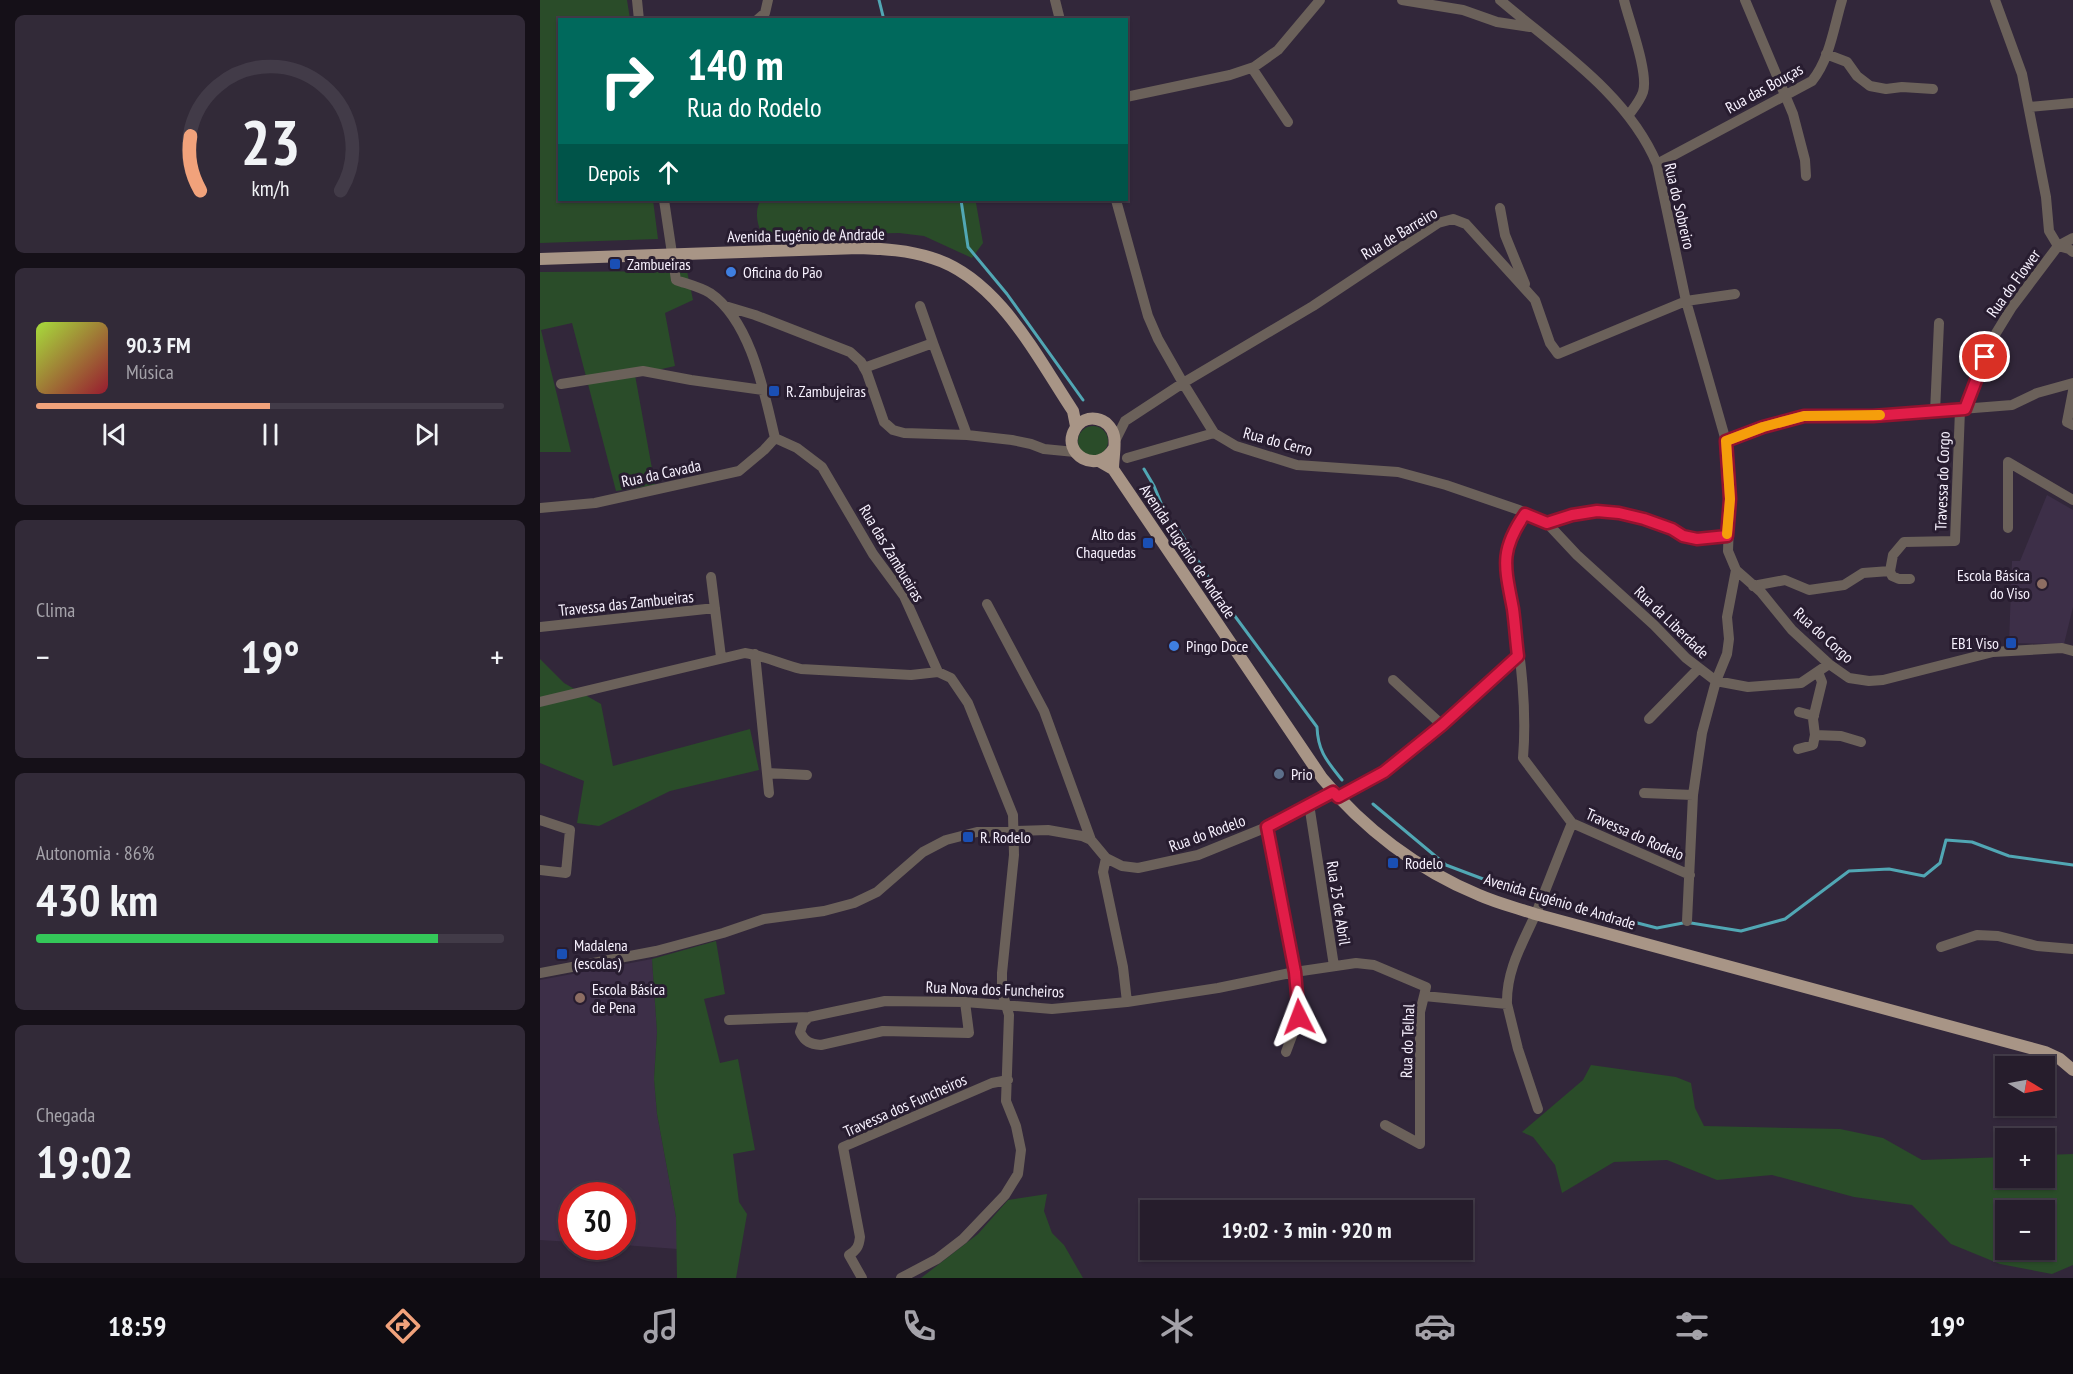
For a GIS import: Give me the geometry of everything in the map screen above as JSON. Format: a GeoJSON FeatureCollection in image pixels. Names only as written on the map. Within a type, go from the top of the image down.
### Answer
{"type":"FeatureCollection","features":[{"type":"Feature","properties":{"kind":"main road","name":"Avenida Eugénio de Andrade"},"geometry":{"type":"LineString","coordinates":[[540,259],[859,248],[899,250],[934,258],[962,272],[995,300],[1008,315],[1073,411],[1076,426],[1072,439]]}},
{"type":"Feature","properties":{"kind":"main road","name":"Avenida Eugénio de Andrade"},"geometry":{"type":"LineString","coordinates":[[1073,411],[1088,419],[1101,420]]}},
{"type":"Feature","properties":{"kind":"main road"},"geometry":{"type":"LineString","coordinates":[[1076,426],[1088,419]]}},
{"type":"Feature","properties":{"kind":"main road"},"geometry":{"type":"LineString","coordinates":[[1101,420],[1112,428],[1113,469]]}},
{"type":"Feature","properties":{"kind":"main road"},"geometry":{"type":"LineString","coordinates":[[1072,439],[1075,452]]}},
{"type":"Feature","properties":{"kind":"main road"},"geometry":{"type":"LineString","coordinates":[[1099,461],[1110,454],[1114,444]]}},
{"type":"Feature","properties":{"kind":"main road","name":"Avenida Eugénio de Andrade"},"geometry":{"type":"LineString","coordinates":[[1075,452],[1086,460],[1099,461],[1113,469],[1322,778],[1336,794],[1397,849],[1443,878],[1480,896],[1535,914],[2045,1052],[2060,1059],[2073,1070]]}},
{"type":"Feature","properties":{"kind":"street"},"geometry":{"type":"LineString","coordinates":[[637,0],[639,18]]}},
{"type":"Feature","properties":{"kind":"street"},"geometry":{"type":"LineString","coordinates":[[760,18],[765,13],[768,0]]}},
{"type":"Feature","properties":{"kind":"street"},"geometry":{"type":"LineString","coordinates":[[1055,0],[1060,18]]}},
{"type":"Feature","properties":{"kind":"street"},"geometry":{"type":"LineString","coordinates":[[1128,97],[1230,75],[1252,68],[1278,50],[1320,0]]}},
{"type":"Feature","properties":{"kind":"street"},"geometry":{"type":"LineString","coordinates":[[1402,0],[1463,10],[1497,22],[1531,27]]}},
{"type":"Feature","properties":{"kind":"street","name":"Rua do Sobreiro"},"geometry":{"type":"LineString","coordinates":[[1500,0],[1605,89],[1649,144],[1657,164],[1686,301],[1726,441]]}},
{"type":"Feature","properties":{"kind":"street"},"geometry":{"type":"LineString","coordinates":[[1624,0],[1639,51],[1644,90],[1628,116]]}},
{"type":"Feature","properties":{"kind":"street"},"geometry":{"type":"LineString","coordinates":[[1745,0],[1793,114],[1805,160],[1806,176]]}},
{"type":"Feature","properties":{"kind":"street","name":"Rua das Bouças"},"geometry":{"type":"LineString","coordinates":[[1657,164],[1812,81],[1826,54],[1842,0]]}},
{"type":"Feature","properties":{"kind":"street","name":"Rua do Flower"},"geometry":{"type":"LineString","coordinates":[[1963,410],[1993,338],[2012,307],[2058,246],[2049,231],[2046,197],[2022,74],[1995,0]]}},
{"type":"Feature","properties":{"kind":"street"},"geometry":{"type":"LineString","coordinates":[[1826,54],[1847,62],[1857,76],[1870,86],[1886,89],[1902,87],[1933,89]]}},
{"type":"Feature","properties":{"kind":"street"},"geometry":{"type":"LineString","coordinates":[[1252,68],[1288,123]]}},
{"type":"Feature","properties":{"kind":"street"},"geometry":{"type":"LineString","coordinates":[[2029,107],[2073,103]]}},
{"type":"Feature","properties":{"kind":"street"},"geometry":{"type":"LineString","coordinates":[[664,201],[676,280],[708,292],[725,306],[737,324],[754,360],[775,438]]}},
{"type":"Feature","properties":{"kind":"street","name":"Rua do Cerro"},"geometry":{"type":"LineString","coordinates":[[1116,201],[1148,316],[1158,339],[1214,433],[1236,446],[1297,465],[1398,472],[1446,485],[1547,523]]}},
{"type":"Feature","properties":{"kind":"street"},"geometry":{"type":"LineString","coordinates":[[1500,208],[1505,235],[1526,290]]}},
{"type":"Feature","properties":{"kind":"street","name":"Rua de Barreiro"},"geometry":{"type":"LineString","coordinates":[[1125,420],[1313,306],[1438,223],[1453,219],[1466,224],[1535,300],[1550,343],[1558,354],[1686,301]]}},
{"type":"Feature","properties":{"kind":"street"},"geometry":{"type":"LineString","coordinates":[[2058,246],[2073,238]]}},
{"type":"Feature","properties":{"kind":"street"},"geometry":{"type":"LineString","coordinates":[[2058,246],[2073,252]]}},
{"type":"Feature","properties":{"kind":"street"},"geometry":{"type":"LineString","coordinates":[[1686,301],[1735,294]]}},
{"type":"Feature","properties":{"kind":"street"},"geometry":{"type":"LineString","coordinates":[[725,306],[755,315],[850,352],[861,362],[884,422],[893,430],[904,433],[967,435],[1012,440],[1044,449],[1075,452]]}},
{"type":"Feature","properties":{"kind":"street"},"geometry":{"type":"LineString","coordinates":[[920,306],[967,435]]}},
{"type":"Feature","properties":{"kind":"street"},"geometry":{"type":"LineString","coordinates":[[1935,411],[1939,323]]}},
{"type":"Feature","properties":{"kind":"street"},"geometry":{"type":"LineString","coordinates":[[864,368],[933,343]]}},
{"type":"Feature","properties":{"kind":"street"},"geometry":{"type":"LineString","coordinates":[[561,384],[643,371],[763,390]]}},
{"type":"Feature","properties":{"kind":"street"},"geometry":{"type":"LineString","coordinates":[[1726,441],[1763,427],[1804,416],[1873,416],[2012,405],[2037,393],[2073,383]]}},
{"type":"Feature","properties":{"kind":"street"},"geometry":{"type":"LineString","coordinates":[[2073,391],[2066,418],[2067,422],[2073,426]]}},
{"type":"Feature","properties":{"kind":"street","name":"Travessa do Corgo"},"geometry":{"type":"LineString","coordinates":[[1890,571],[1893,555],[1904,542],[1955,541],[1963,410]]}},
{"type":"Feature","properties":{"kind":"street"},"geometry":{"type":"LineString","coordinates":[[1101,420],[1125,420],[1114,444]]}},
{"type":"Feature","properties":{"kind":"street"},"geometry":{"type":"LineString","coordinates":[[1127,458],[1214,433]]}},
{"type":"Feature","properties":{"kind":"street","name":"Rua da Cavada"},"geometry":{"type":"LineString","coordinates":[[540,508],[595,503],[739,471],[775,438]]}},
{"type":"Feature","properties":{"kind":"street","name":"Rua das Zambueiras"},"geometry":{"type":"LineString","coordinates":[[775,438],[797,447],[822,467],[873,554],[904,596],[938,672],[951,678],[968,702],[1013,815],[1014,831],[1002,992],[1009,1015],[1006,1101],[1016,1126],[1021,1150],[1017,1174],[1005,1195],[963,1239],[937,1259],[901,1278]]}},
{"type":"Feature","properties":{"kind":"street"},"geometry":{"type":"LineString","coordinates":[[1056,450],[1072,439]]}},
{"type":"Feature","properties":{"kind":"street","name":"Rua do Corgo"},"geometry":{"type":"LineString","coordinates":[[1726,441],[1730,499],[1728,551],[1736,570],[1761,592],[1792,630],[1829,664],[1850,678],[1869,681],[1883,680],[1993,651],[2034,648],[2062,648],[2073,651]]}},
{"type":"Feature","properties":{"kind":"street"},"geometry":{"type":"LineString","coordinates":[[2008,528],[2008,462],[2073,500]]}},
{"type":"Feature","properties":{"kind":"street"},"geometry":{"type":"LineString","coordinates":[[1547,523],[1572,515],[1597,511],[1644,519],[1672,529],[1683,536],[1697,539],[1727,536]]}},
{"type":"Feature","properties":{"kind":"street"},"geometry":{"type":"LineString","coordinates":[[1518,656],[1513,611],[1505,573],[1506,550],[1515,529],[1525,514]]}},
{"type":"Feature","properties":{"kind":"street","name":"Rua da Liberdade"},"geometry":{"type":"LineString","coordinates":[[1547,523],[1577,555],[1654,625],[1698,669],[1716,681],[1748,687],[1801,683],[1818,672]]}},
{"type":"Feature","properties":{"kind":"street","name":"Travessa do Rodelo"},"geometry":{"type":"LineString","coordinates":[[1687,921],[1693,795],[1702,733],[1716,681],[1727,654],[1729,639],[1727,616],[1736,570]]}},
{"type":"Feature","properties":{"kind":"street"},"geometry":{"type":"LineString","coordinates":[[1753,586],[1785,580],[1809,590],[1844,585],[1863,573],[1890,571],[1892,576],[1899,579],[1910,579]]}},
{"type":"Feature","properties":{"kind":"street","name":"Travessa das Zambueiras"},"geometry":{"type":"LineString","coordinates":[[711,577],[721,657]]}},
{"type":"Feature","properties":{"kind":"street"},"geometry":{"type":"LineString","coordinates":[[987,604],[1044,711],[1091,840],[1106,858],[1103,872],[1123,967],[1127,1002]]}},
{"type":"Feature","properties":{"kind":"street","name":"Travessa das Zambueiras"},"geometry":{"type":"LineString","coordinates":[[540,627],[714,608]]}},
{"type":"Feature","properties":{"kind":"street"},"geometry":{"type":"LineString","coordinates":[[540,702],[745,653],[801,669],[911,675],[938,672]]}},
{"type":"Feature","properties":{"kind":"street"},"geometry":{"type":"LineString","coordinates":[[755,654],[769,794]]}},
{"type":"Feature","properties":{"kind":"street","name":"Rua do Rodelo"},"geometry":{"type":"LineString","coordinates":[[1106,858],[1122,866],[1138,868],[1198,855],[1267,827],[1309,804],[1384,772],[1442,725],[1518,656]]}},
{"type":"Feature","properties":{"kind":"street","name":"Travessa do Rodelo"},"geometry":{"type":"LineString","coordinates":[[1518,656],[1524,700],[1523,758],[1572,823],[1690,875]]}},
{"type":"Feature","properties":{"kind":"street"},"geometry":{"type":"LineString","coordinates":[[1798,749],[1813,745],[1814,716],[1822,682],[1818,672],[1829,664]]}},
{"type":"Feature","properties":{"kind":"street"},"geometry":{"type":"LineString","coordinates":[[1649,719],[1698,669]]}},
{"type":"Feature","properties":{"kind":"street"},"geometry":{"type":"LineString","coordinates":[[1393,680],[1442,725]]}},
{"type":"Feature","properties":{"kind":"street"},"geometry":{"type":"LineString","coordinates":[[1799,712],[1814,716]]}},
{"type":"Feature","properties":{"kind":"street"},"geometry":{"type":"LineString","coordinates":[[1815,735],[1841,736],[1861,742]]}},
{"type":"Feature","properties":{"kind":"street"},"geometry":{"type":"LineString","coordinates":[[766,773],[807,775]]}},
{"type":"Feature","properties":{"kind":"street"},"geometry":{"type":"LineString","coordinates":[[1644,793],[1693,795]]}},
{"type":"Feature","properties":{"kind":"street","name":"Rua 25 de Abril"},"geometry":{"type":"LineString","coordinates":[[1295,972],[1334,966],[1309,804]]}},
{"type":"Feature","properties":{"kind":"street"},"geometry":{"type":"LineString","coordinates":[[540,820],[570,830],[566,873],[540,870]]}},
{"type":"Feature","properties":{"kind":"street"},"geometry":{"type":"LineString","coordinates":[[1538,1110],[1518,1049],[1507,1004],[1507,993],[1516,955],[1572,823]]}},
{"type":"Feature","properties":{"kind":"street"},"geometry":{"type":"LineString","coordinates":[[1267,827],[1295,972],[1299,1017],[1286,1052]]}},
{"type":"Feature","properties":{"kind":"street"},"geometry":{"type":"LineString","coordinates":[[540,973],[656,951],[764,919],[824,911],[854,903],[877,892],[922,852],[946,840],[977,832],[1048,830],[1082,836],[1091,840]]}},
{"type":"Feature","properties":{"kind":"street"},"geometry":{"type":"LineString","coordinates":[[1941,947],[1977,935],[1998,936],[2037,946],[2073,950]]}},
{"type":"Feature","properties":{"kind":"street"},"geometry":{"type":"LineString","coordinates":[[1334,966],[1356,963],[1374,965],[1426,987],[1424,996]]}},
{"type":"Feature","properties":{"kind":"street","name":"Rua Nova dos Funcheiros"},"geometry":{"type":"LineString","coordinates":[[729,1020],[809,1017],[885,1001],[965,1002],[1052,1009],[1127,1002],[1218,988],[1295,972]]}},
{"type":"Feature","properties":{"kind":"street","name":"Rua do Telhal"},"geometry":{"type":"LineString","coordinates":[[1385,1125],[1419,1144],[1420,1012],[1424,996],[1507,1004]]}},
{"type":"Feature","properties":{"kind":"street"},"geometry":{"type":"LineString","coordinates":[[809,1017],[803,1023],[800,1032],[804,1040],[811,1044],[821,1045],[883,1031],[969,1033],[965,1002]]}},
{"type":"Feature","properties":{"kind":"street","name":"Travessa dos Funcheiros"},"geometry":{"type":"LineString","coordinates":[[862,1278],[849,1255],[859,1245],[860,1237],[843,1147],[992,1083],[1008,1080]]}},
{"type":"Feature","properties":{"kind":"shaded area","name":"Escola Básica do Viso"},"geometry":{"type":"Polygon","coordinates":[[[2047,495],[2073,510],[2073,607],[2064,644],[2009,643],[2012,561],[2020,561],[2047,495]]]}},
{"type":"Feature","properties":{"kind":"shaded area"},"geometry":{"type":"Polygon","coordinates":[[[652,959],[657,1032],[654,1079],[657,1114],[676,1217],[678,1249],[636,1246],[636,1182],[558,1182],[558,1241],[540,1240],[540,980],[652,959]]]}},
{"type":"Feature","properties":{"kind":"green space"},"geometry":{"type":"Polygon","coordinates":[[[540,0],[627,0],[630,18],[558,18],[558,201],[653,201],[658,239],[540,243],[540,0]]]}},
{"type":"Feature","properties":{"kind":"green space"},"geometry":{"type":"Polygon","coordinates":[[[760,201],[983,201],[976,203],[983,243],[972,258],[924,236],[899,233],[763,236],[757,218],[760,201]]]}},
{"type":"Feature","properties":{"kind":"green space"},"geometry":{"type":"Polygon","coordinates":[[[687,271],[693,300],[665,313],[675,366],[635,375],[655,485],[616,491],[572,323],[541,330],[571,452],[540,452],[540,272],[687,271]]]}},
{"type":"Feature","properties":{"kind":"green space"},"geometry":{"type":"Polygon","coordinates":[[[1093,426],[1104,430],[1108,441],[1104,452],[1093,456],[1082,452],[1078,441],[1082,430],[1093,426]]]}},
{"type":"Feature","properties":{"kind":"green space"},"geometry":{"type":"Polygon","coordinates":[[[540,659],[564,683],[601,704],[613,766],[750,729],[759,770],[670,791],[599,826],[577,823],[584,781],[540,763],[540,659]]]}},
{"type":"Feature","properties":{"kind":"green space"},"geometry":{"type":"Polygon","coordinates":[[[716,941],[725,994],[704,999],[720,1063],[738,1059],[755,1150],[733,1154],[739,1202],[747,1214],[736,1278],[677,1278],[676,1217],[657,1114],[654,1079],[657,1032],[652,959],[716,941]]]}},
{"type":"Feature","properties":{"kind":"green space"},"geometry":{"type":"Polygon","coordinates":[[[1591,1065],[1676,1077],[1691,1083],[1695,1108],[1704,1126],[1840,1129],[1883,1138],[1922,1160],[1995,1157],[1995,1188],[2055,1188],[2055,1155],[2073,1154],[2073,1265],[2052,1274],[2000,1264],[1951,1244],[1912,1205],[1854,1197],[1772,1175],[1717,1180],[1667,1160],[1614,1162],[1562,1193],[1555,1165],[1533,1137],[1522,1132],[1583,1080],[1591,1065]]]}},
{"type":"Feature","properties":{"kind":"green space"},"geometry":{"type":"Polygon","coordinates":[[[1047,1194],[1044,1211],[1052,1233],[1064,1245],[1083,1278],[921,1278],[978,1234],[1008,1200],[1047,1194]]]}},
{"type":"Feature","properties":{"kind":"waterway"},"geometry":{"type":"LineString","coordinates":[[879,0],[884,18]]}},
{"type":"Feature","properties":{"kind":"waterway"},"geometry":{"type":"LineString","coordinates":[[961,201],[968,247],[1007,294],[1083,400]]}},
{"type":"Feature","properties":{"kind":"waterway"},"geometry":{"type":"LineString","coordinates":[[1144,469],[1154,486],[1168,520],[1177,527],[1220,596],[1317,727],[1321,750],[1342,780]]}},
{"type":"Feature","properties":{"kind":"waterway"},"geometry":{"type":"LineString","coordinates":[[1373,804],[1446,865],[1528,894]]}},
{"type":"Feature","properties":{"kind":"waterway"},"geometry":{"type":"LineString","coordinates":[[1691,923],[1741,931],[1785,919],[1849,871],[1889,869],[1924,876],[1940,863],[1946,840],[1972,842],[2009,856],[2073,865]]}},
{"type":"Feature","properties":{"kind":"waterway"},"geometry":{"type":"LineString","coordinates":[[1563,904],[1657,928],[1683,923]]}},
{"type":"Feature","properties":{"kind":"slow traffic"},"geometry":{"type":"LineString","coordinates":[[1727,534],[1730,499],[1726,441],[1763,427],[1804,416],[1880,415]]}},
{"type":"Feature","properties":{"kind":"place","name":"Zambueiras"},"geometry":{"type":"Point","coordinates":[615,264]}},
{"type":"Feature","properties":{"kind":"place","name":"Oficina do Pão"},"geometry":{"type":"Point","coordinates":[731,272]}},
{"type":"Feature","properties":{"kind":"place","name":"R. Zambujeiras"},"geometry":{"type":"Point","coordinates":[774,391]}},
{"type":"Feature","properties":{"kind":"place","name":"Alto das Chaquedas"},"geometry":{"type":"Point","coordinates":[1148,543]}},
{"type":"Feature","properties":{"kind":"place","name":"Escola Básica do Viso"},"geometry":{"type":"Point","coordinates":[2042,584]}},
{"type":"Feature","properties":{"kind":"place","name":"EB1 Viso"},"geometry":{"type":"Point","coordinates":[2011,643]}},
{"type":"Feature","properties":{"kind":"place","name":"Pingo Doce"},"geometry":{"type":"Point","coordinates":[1174,646]}},
{"type":"Feature","properties":{"kind":"place","name":"Prio"},"geometry":{"type":"Point","coordinates":[1279,774]}},
{"type":"Feature","properties":{"kind":"place","name":"R. Rodelo"},"geometry":{"type":"Point","coordinates":[968,837]}},
{"type":"Feature","properties":{"kind":"place","name":"Rodelo"},"geometry":{"type":"Point","coordinates":[1393,863]}},
{"type":"Feature","properties":{"kind":"place","name":"Madalena (escolas)"},"geometry":{"type":"Point","coordinates":[562,954]}},
{"type":"Feature","properties":{"kind":"place","name":"Escola Básica de Pena"},"geometry":{"type":"Point","coordinates":[580,998]}},
{"type":"Feature","properties":{"kind":"route"},"geometry":{"type":"LineString","coordinates":[[1299,1017],[1295,972],[1267,827],[1333,792],[1338,797],[1384,772],[1442,725],[1518,656],[1513,611],[1505,573],[1506,550],[1515,529],[1525,514],[1547,523],[1572,515],[1597,511],[1619,513],[1644,519],[1672,529],[1683,536],[1697,539],[1727,536],[1730,499],[1726,441],[1763,427],[1804,416],[1873,416],[1965,409],[1985,357]]}}]}
